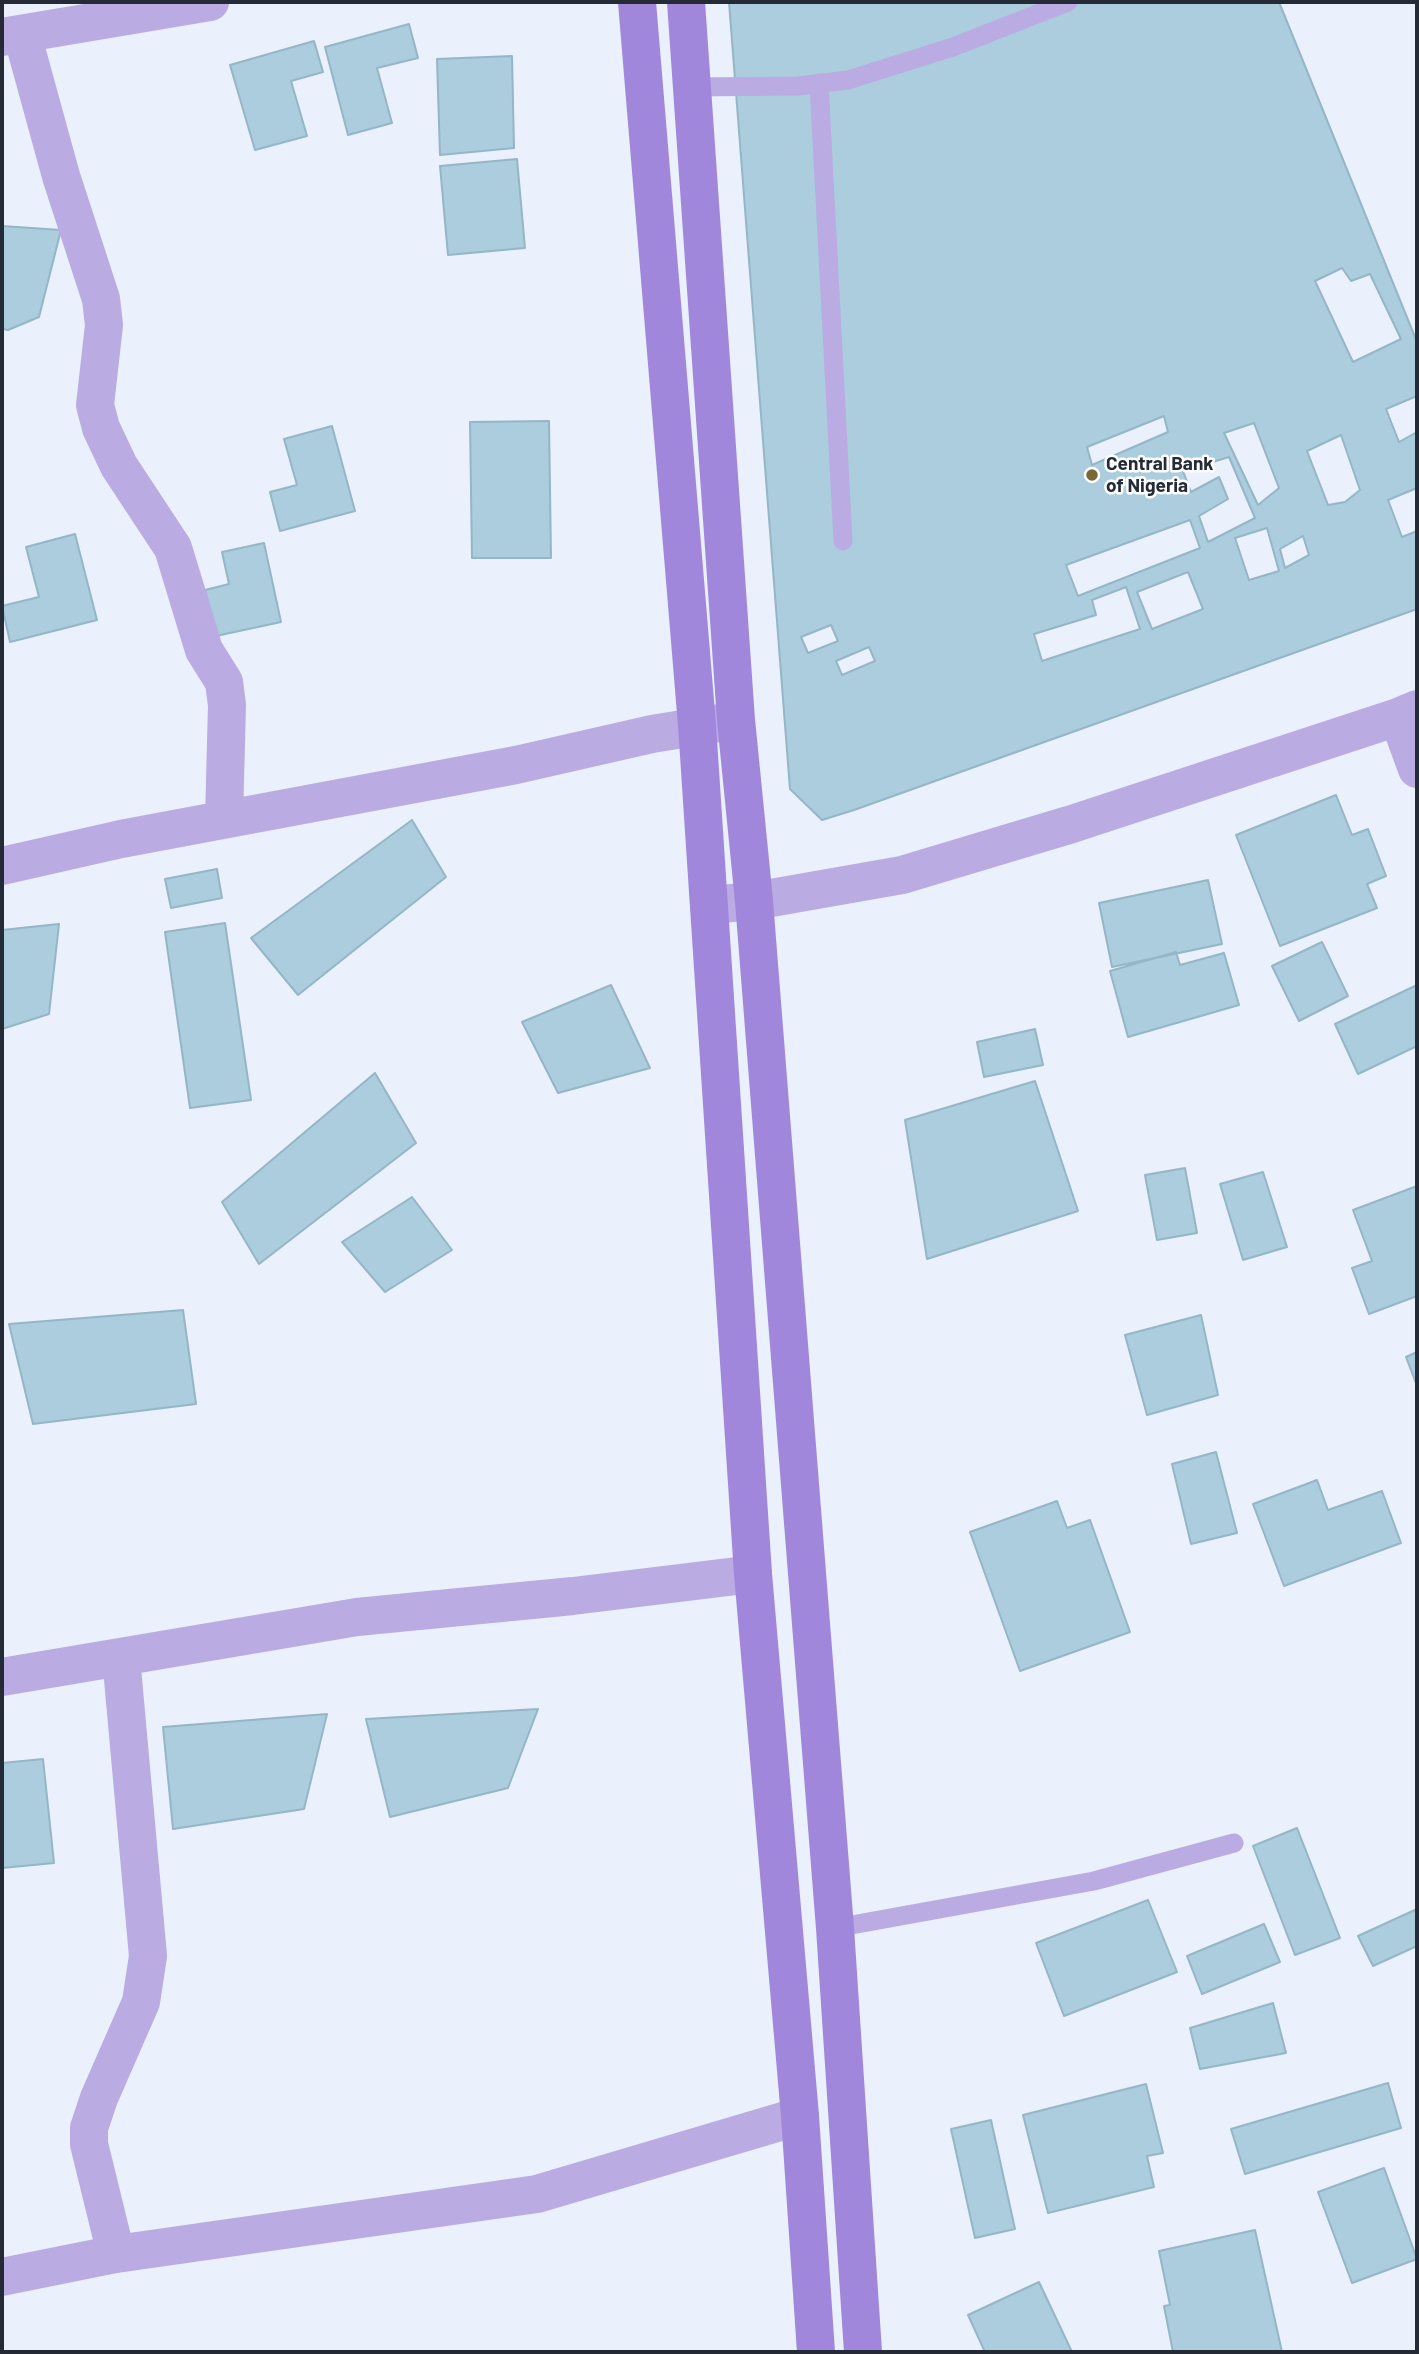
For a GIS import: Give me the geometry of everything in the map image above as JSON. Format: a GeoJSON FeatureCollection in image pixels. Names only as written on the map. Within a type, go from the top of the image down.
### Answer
{"type":"FeatureCollection","features":[{"type":"Feature","properties":{"kind":"street"},"geometry":{"type":"LineString","coordinates":[[210,2],[12,35],[101,299],[104,325],[95,405],[101,428],[136,494],[173,548],[204,650],[224,681],[228,705],[224,819]]}},
{"type":"Feature","properties":{"kind":"street"},"geometry":{"type":"LineString","coordinates":[[637,2],[697,725],[753,1574],[800,2116],[816,2352]]}},
{"type":"Feature","properties":{"kind":"street"},"geometry":{"type":"LineString","coordinates":[[686,2],[736,720],[754,901],[835,1928],[863,2352]]}},
{"type":"Feature","properties":{"kind":"street"},"geometry":{"type":"LineString","coordinates":[[710,905],[754,901],[902,875],[1072,824],[1407,713],[1417,769]]}},
{"type":"Feature","properties":{"kind":"street"},"geometry":{"type":"LineString","coordinates":[[2,866],[121,839],[516,765],[697,725],[736,720]]}},
{"type":"Feature","properties":{"kind":"street"},"geometry":{"type":"LineString","coordinates":[[2,1677],[357,1617],[573,1596],[753,1574]]}},
{"type":"Feature","properties":{"kind":"street"},"geometry":{"type":"LineString","coordinates":[[116,2254],[89,2144],[89,2128],[99,2098],[141,2002],[148,1956],[121,1657]]}},
{"type":"Feature","properties":{"kind":"street"},"geometry":{"type":"LineString","coordinates":[[2,2277],[116,2254],[537,2194],[800,2116]]}},
{"type":"Feature","properties":{"kind":"lane"},"geometry":{"type":"LineString","coordinates":[[692,87],[798,86],[848,80],[953,47],[1068,2]]}},
{"type":"Feature","properties":{"kind":"lane"},"geometry":{"type":"LineString","coordinates":[[819,83],[843,541]]}},
{"type":"Feature","properties":{"kind":"lane"},"geometry":{"type":"LineString","coordinates":[[835,1928],[1094,1881],[1234,1843]]}},
{"type":"Feature","properties":{"kind":"building","name":"Central Bank of Nigeria"},"geometry":{"type":"Polygon","coordinates":[[[729,2],[1279,2],[1417,342],[1417,609],[822,820],[790,789],[729,2]]]}},
{"type":"Feature","properties":{"kind":"building"},"geometry":{"type":"Polygon","coordinates":[[[409,24],[418,58],[377,68],[392,123],[348,135],[325,47],[409,24]]]}},
{"type":"Feature","properties":{"kind":"building"},"geometry":{"type":"Polygon","coordinates":[[[314,41],[323,72],[291,81],[307,136],[255,150],[230,65],[314,41]]]}},
{"type":"Feature","properties":{"kind":"building"},"geometry":{"type":"Polygon","coordinates":[[[512,56],[514,148],[440,155],[437,59],[512,56]]]}},
{"type":"Feature","properties":{"kind":"building"},"geometry":{"type":"Polygon","coordinates":[[[517,159],[525,248],[448,255],[440,166],[517,159]]]}},
{"type":"Feature","properties":{"kind":"building"},"geometry":{"type":"Polygon","coordinates":[[[2,226],[61,230],[39,317],[8,330],[2,329],[2,226]]]}},
{"type":"Feature","properties":{"kind":"building"},"geometry":{"type":"Polygon","coordinates":[[[1342,268],[1351,281],[1370,274],[1401,339],[1353,362],[1315,281],[1342,268]]]}},
{"type":"Feature","properties":{"kind":"building"},"geometry":{"type":"Polygon","coordinates":[[[1417,396],[1417,432],[1399,442],[1386,409],[1417,396]]]}},
{"type":"Feature","properties":{"kind":"building"},"geometry":{"type":"Polygon","coordinates":[[[1164,416],[1168,432],[1092,465],[1087,447],[1164,416]]]}},
{"type":"Feature","properties":{"kind":"building"},"geometry":{"type":"Polygon","coordinates":[[[549,421],[551,558],[472,558],[470,422],[549,421]]]}},
{"type":"Feature","properties":{"kind":"building"},"geometry":{"type":"Polygon","coordinates":[[[1254,423],[1279,488],[1258,505],[1224,433],[1254,423]]]}},
{"type":"Feature","properties":{"kind":"building"},"geometry":{"type":"Polygon","coordinates":[[[332,426],[355,511],[280,531],[270,492],[297,485],[284,439],[332,426]]]}},
{"type":"Feature","properties":{"kind":"building"},"geometry":{"type":"Polygon","coordinates":[[[1341,435],[1360,490],[1345,502],[1328,505],[1307,451],[1341,435]]]}},
{"type":"Feature","properties":{"kind":"building"},"geometry":{"type":"Polygon","coordinates":[[[1229,457],[1255,518],[1208,542],[1199,516],[1228,499],[1219,477],[1191,492],[1183,471],[1229,457]]]}},
{"type":"Feature","properties":{"kind":"building"},"geometry":{"type":"Polygon","coordinates":[[[1417,488],[1417,531],[1402,537],[1388,500],[1417,488]]]}},
{"type":"Feature","properties":{"kind":"building"},"geometry":{"type":"Polygon","coordinates":[[[1190,520],[1200,548],[1078,596],[1066,565],[1190,520]]]}},
{"type":"Feature","properties":{"kind":"building"},"geometry":{"type":"Polygon","coordinates":[[[1267,528],[1279,571],[1249,580],[1235,538],[1267,528]]]}},
{"type":"Feature","properties":{"kind":"building"},"geometry":{"type":"Polygon","coordinates":[[[75,534],[97,620],[10,642],[2,606],[39,597],[26,547],[75,534]]]}},
{"type":"Feature","properties":{"kind":"building"},"geometry":{"type":"Polygon","coordinates":[[[1303,536],[1309,555],[1285,568],[1280,549],[1303,536]]]}},
{"type":"Feature","properties":{"kind":"building"},"geometry":{"type":"Polygon","coordinates":[[[264,543],[281,622],[216,636],[205,590],[229,584],[222,552],[264,543]]]}},
{"type":"Feature","properties":{"kind":"building"},"geometry":{"type":"Polygon","coordinates":[[[1188,572],[1203,609],[1152,629],[1137,592],[1188,572]]]}},
{"type":"Feature","properties":{"kind":"building"},"geometry":{"type":"Polygon","coordinates":[[[1126,587],[1140,629],[1042,661],[1034,634],[1096,615],[1092,600],[1126,587]]]}},
{"type":"Feature","properties":{"kind":"building"},"geometry":{"type":"Polygon","coordinates":[[[831,625],[838,641],[808,653],[801,637],[831,625]]]}},
{"type":"Feature","properties":{"kind":"building"},"geometry":{"type":"Polygon","coordinates":[[[869,647],[875,661],[842,675],[836,661],[869,647]]]}},
{"type":"Feature","properties":{"kind":"building"},"geometry":{"type":"Polygon","coordinates":[[[1336,795],[1352,835],[1368,829],[1386,876],[1367,884],[1377,908],[1280,946],[1236,835],[1336,795]]]}},
{"type":"Feature","properties":{"kind":"building"},"geometry":{"type":"Polygon","coordinates":[[[412,820],[446,877],[298,995],[251,938],[412,820]]]}},
{"type":"Feature","properties":{"kind":"building"},"geometry":{"type":"Polygon","coordinates":[[[217,869],[222,898],[171,908],[165,879],[217,869]]]}},
{"type":"Feature","properties":{"kind":"building"},"geometry":{"type":"Polygon","coordinates":[[[1208,880],[1222,944],[1112,967],[1099,903],[1208,880]]]}},
{"type":"Feature","properties":{"kind":"building"},"geometry":{"type":"Polygon","coordinates":[[[225,923],[251,1100],[190,1108],[165,932],[225,923]]]}},
{"type":"Feature","properties":{"kind":"building"},"geometry":{"type":"Polygon","coordinates":[[[59,924],[49,1014],[2,1029],[2,930],[59,924]]]}},
{"type":"Feature","properties":{"kind":"building"},"geometry":{"type":"Polygon","coordinates":[[[1322,942],[1348,996],[1299,1021],[1272,966],[1322,942]]]}},
{"type":"Feature","properties":{"kind":"building"},"geometry":{"type":"Polygon","coordinates":[[[1176,952],[1180,965],[1224,953],[1239,1005],[1128,1037],[1110,971],[1176,952]]]}},
{"type":"Feature","properties":{"kind":"building"},"geometry":{"type":"Polygon","coordinates":[[[611,985],[650,1068],[558,1093],[522,1022],[611,985]]]}},
{"type":"Feature","properties":{"kind":"building"},"geometry":{"type":"Polygon","coordinates":[[[1417,985],[1417,1046],[1358,1074],[1335,1024],[1417,985]]]}},
{"type":"Feature","properties":{"kind":"building"},"geometry":{"type":"Polygon","coordinates":[[[1035,1029],[1043,1065],[984,1077],[977,1042],[1035,1029]]]}},
{"type":"Feature","properties":{"kind":"building"},"geometry":{"type":"Polygon","coordinates":[[[375,1073],[416,1143],[259,1264],[222,1202],[375,1073]]]}},
{"type":"Feature","properties":{"kind":"building"},"geometry":{"type":"Polygon","coordinates":[[[1035,1081],[1078,1211],[927,1259],[905,1120],[1035,1081]]]}},
{"type":"Feature","properties":{"kind":"building"},"geometry":{"type":"Polygon","coordinates":[[[1185,1168],[1197,1233],[1157,1240],[1145,1175],[1185,1168]]]}},
{"type":"Feature","properties":{"kind":"building"},"geometry":{"type":"Polygon","coordinates":[[[1263,1172],[1287,1247],[1243,1260],[1220,1184],[1263,1172]]]}},
{"type":"Feature","properties":{"kind":"building"},"geometry":{"type":"Polygon","coordinates":[[[1417,1186],[1417,1296],[1369,1314],[1352,1268],[1372,1261],[1353,1210],[1417,1186]]]}},
{"type":"Feature","properties":{"kind":"building"},"geometry":{"type":"Polygon","coordinates":[[[412,1197],[452,1250],[385,1292],[342,1242],[412,1197]]]}},
{"type":"Feature","properties":{"kind":"building"},"geometry":{"type":"Polygon","coordinates":[[[183,1310],[196,1404],[33,1424],[9,1324],[183,1310]]]}},
{"type":"Feature","properties":{"kind":"building"},"geometry":{"type":"Polygon","coordinates":[[[1201,1315],[1218,1395],[1147,1415],[1125,1335],[1201,1315]]]}},
{"type":"Feature","properties":{"kind":"building"},"geometry":{"type":"Polygon","coordinates":[[[1417,1352],[1417,1386],[1406,1357],[1417,1352]]]}},
{"type":"Feature","properties":{"kind":"building"},"geometry":{"type":"Polygon","coordinates":[[[1216,1452],[1237,1533],[1191,1544],[1172,1464],[1216,1452]]]}},
{"type":"Feature","properties":{"kind":"building"},"geometry":{"type":"Polygon","coordinates":[[[1317,1480],[1328,1510],[1382,1491],[1401,1543],[1284,1586],[1253,1504],[1317,1480]]]}},
{"type":"Feature","properties":{"kind":"building"},"geometry":{"type":"Polygon","coordinates":[[[1057,1501],[1067,1528],[1090,1520],[1130,1632],[1020,1671],[970,1532],[1057,1501]]]}},
{"type":"Feature","properties":{"kind":"building"},"geometry":{"type":"Polygon","coordinates":[[[538,1709],[508,1788],[390,1817],[366,1719],[538,1709]]]}},
{"type":"Feature","properties":{"kind":"building"},"geometry":{"type":"Polygon","coordinates":[[[327,1714],[304,1809],[173,1829],[163,1727],[327,1714]]]}},
{"type":"Feature","properties":{"kind":"building"},"geometry":{"type":"Polygon","coordinates":[[[43,1759],[54,1863],[2,1868],[2,1763],[43,1759]]]}},
{"type":"Feature","properties":{"kind":"building"},"geometry":{"type":"Polygon","coordinates":[[[1297,1828],[1340,1938],[1295,1955],[1253,1846],[1297,1828]]]}},
{"type":"Feature","properties":{"kind":"building"},"geometry":{"type":"Polygon","coordinates":[[[1148,1900],[1177,1972],[1064,2016],[1036,1943],[1148,1900]]]}},
{"type":"Feature","properties":{"kind":"building"},"geometry":{"type":"Polygon","coordinates":[[[1417,1909],[1417,1946],[1373,1966],[1358,1936],[1417,1909]]]}},
{"type":"Feature","properties":{"kind":"building"},"geometry":{"type":"Polygon","coordinates":[[[1264,1924],[1280,1962],[1202,1994],[1187,1956],[1264,1924]]]}},
{"type":"Feature","properties":{"kind":"building"},"geometry":{"type":"Polygon","coordinates":[[[1273,2003],[1286,2053],[1200,2069],[1190,2028],[1273,2003]]]}},
{"type":"Feature","properties":{"kind":"building"},"geometry":{"type":"Polygon","coordinates":[[[1388,2083],[1401,2128],[1245,2174],[1231,2129],[1388,2083]]]}},
{"type":"Feature","properties":{"kind":"building"},"geometry":{"type":"Polygon","coordinates":[[[1146,2084],[1163,2153],[1147,2156],[1154,2187],[1048,2213],[1023,2115],[1146,2084]]]}},
{"type":"Feature","properties":{"kind":"building"},"geometry":{"type":"Polygon","coordinates":[[[991,2120],[1015,2229],[975,2238],[951,2129],[991,2120]]]}},
{"type":"Feature","properties":{"kind":"building"},"geometry":{"type":"Polygon","coordinates":[[[1384,2168],[1417,2259],[1352,2283],[1318,2192],[1384,2168]]]}},
{"type":"Feature","properties":{"kind":"building"},"geometry":{"type":"Polygon","coordinates":[[[1255,2230],[1282,2352],[1173,2352],[1164,2306],[1170,2305],[1159,2251],[1255,2230]]]}},
{"type":"Feature","properties":{"kind":"building"},"geometry":{"type":"Polygon","coordinates":[[[1039,2282],[1072,2352],[985,2352],[968,2315],[1039,2282]]]}},
{"type":"Feature","properties":{"kind":"place","name":"Central Bank of Nigeria"},"geometry":{"type":"Point","coordinates":[1092,475]}}]}
